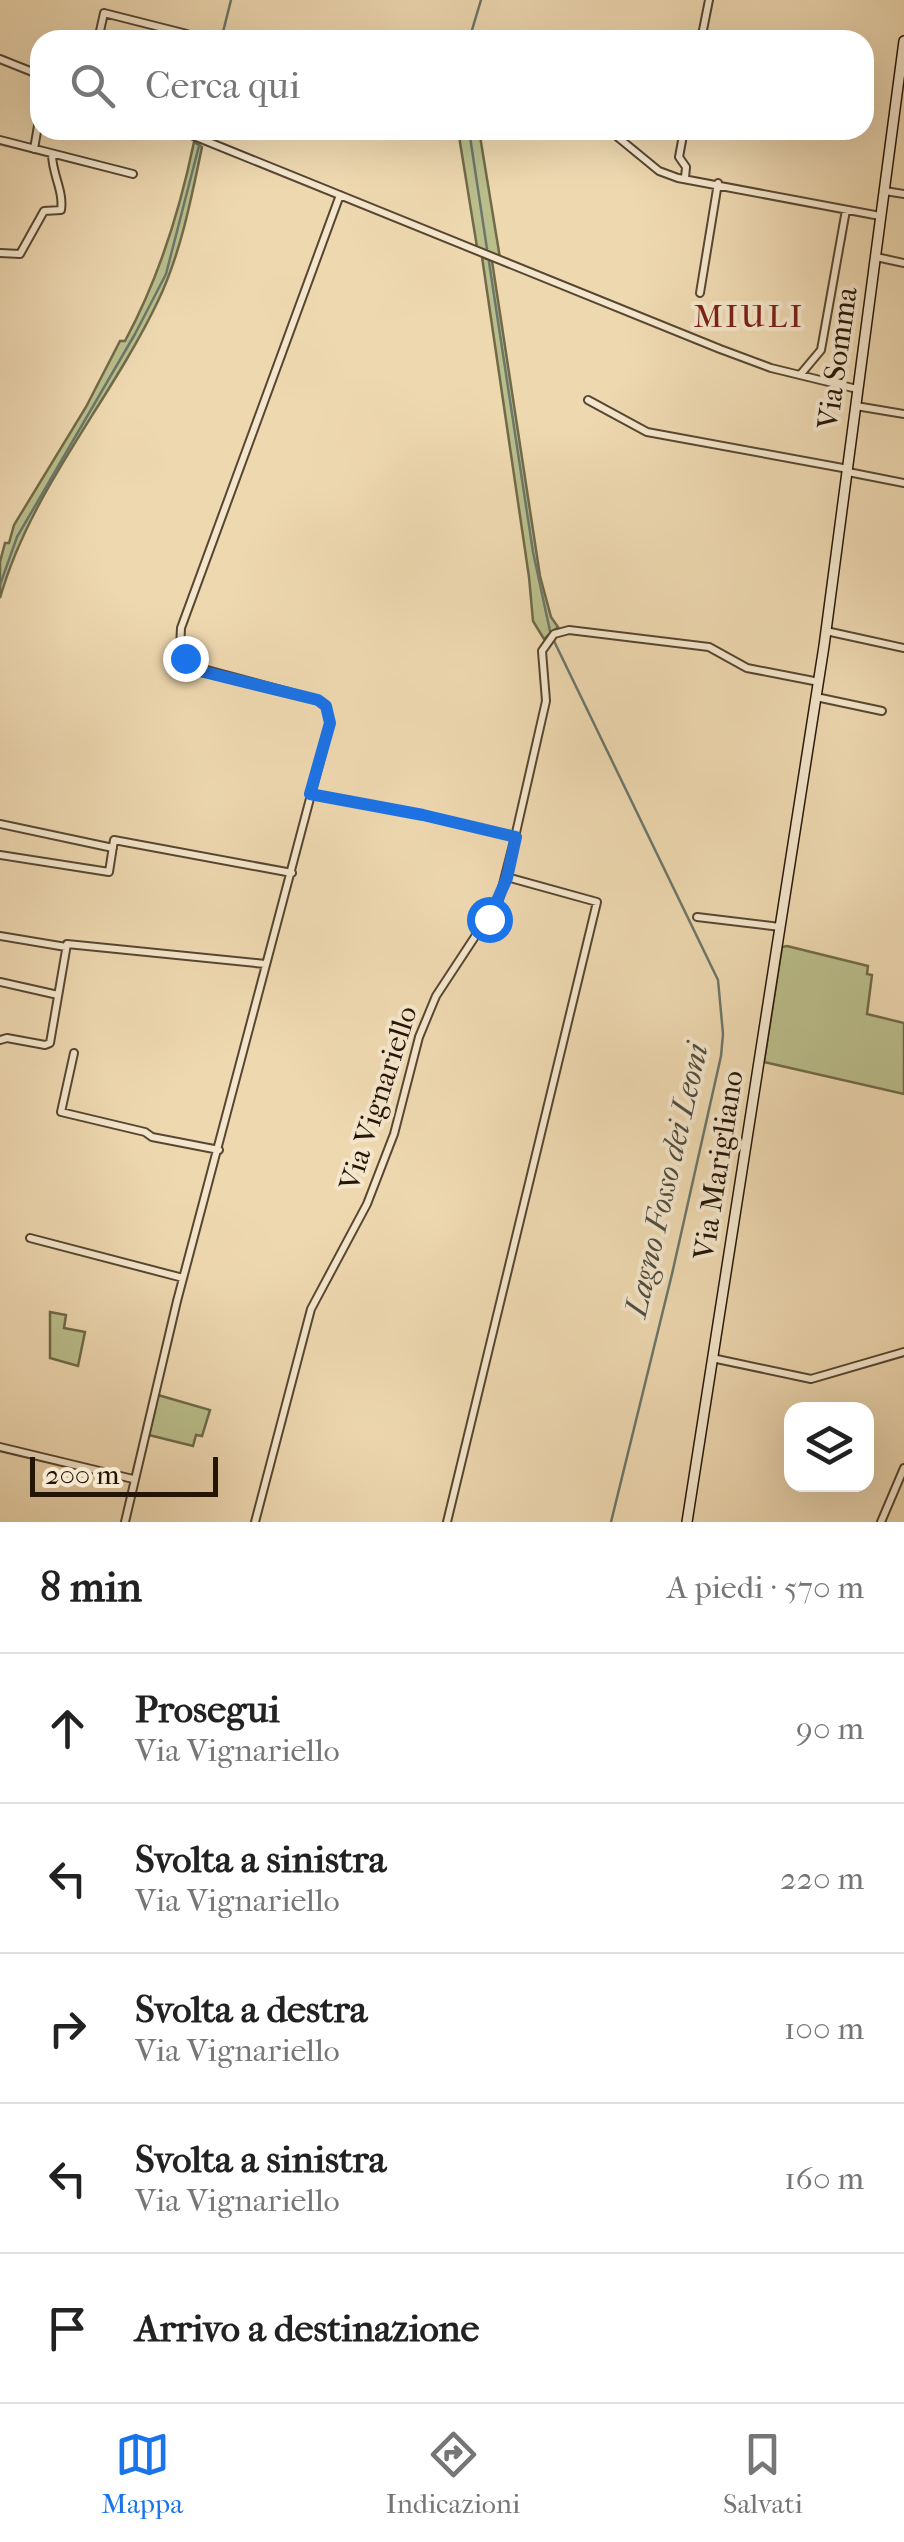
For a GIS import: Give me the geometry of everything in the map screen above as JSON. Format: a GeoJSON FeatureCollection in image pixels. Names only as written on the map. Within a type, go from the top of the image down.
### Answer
{"type":"FeatureCollection","features":[{"type":"Feature","properties":{"kind":"street"},"geometry":{"type":"LineString","coordinates":[[703,30],[709,0]]}},
{"type":"Feature","properties":{"kind":"street"},"geometry":{"type":"LineString","coordinates":[[100,30],[104,13],[171,30]]}},
{"type":"Feature","properties":{"kind":"street","name":"Via Somma"},"geometry":{"type":"LineString","coordinates":[[819,682],[901,90],[904,41]]}},
{"type":"Feature","properties":{"kind":"street"},"geometry":{"type":"LineString","coordinates":[[0,59],[30,71]]}},
{"type":"Feature","properties":{"kind":"street"},"geometry":{"type":"LineString","coordinates":[[0,140],[134,174]]}},
{"type":"Feature","properties":{"kind":"street"},"geometry":{"type":"LineString","coordinates":[[34,149],[36,140]]}},
{"type":"Feature","properties":{"kind":"street"},"geometry":{"type":"LineString","coordinates":[[204,140],[772,368],[858,389]]}},
{"type":"Feature","properties":{"kind":"street"},"geometry":{"type":"LineString","coordinates":[[620,140],[659,171],[882,216]]}},
{"type":"Feature","properties":{"kind":"street"},"geometry":{"type":"LineString","coordinates":[[682,140],[678,157],[686,167],[685,178]]}},
{"type":"Feature","properties":{"kind":"street"},"geometry":{"type":"LineString","coordinates":[[0,253],[20,254],[44,211],[61,210],[52,154]]}},
{"type":"Feature","properties":{"kind":"street"},"geometry":{"type":"LineString","coordinates":[[700,293],[718,183]]}},
{"type":"Feature","properties":{"kind":"street"},"geometry":{"type":"LineString","coordinates":[[885,191],[904,194]]}},
{"type":"Feature","properties":{"kind":"street"},"geometry":{"type":"LineString","coordinates":[[125,1522],[183,1278],[330,723],[326,706],[318,700],[192,666],[180,648],[180,628],[340,195]]}},
{"type":"Feature","properties":{"kind":"street"},"geometry":{"type":"LineString","coordinates":[[800,376],[821,350],[846,210]]}},
{"type":"Feature","properties":{"kind":"street"},"geometry":{"type":"LineString","coordinates":[[876,257],[904,263]]}},
{"type":"Feature","properties":{"kind":"street"},"geometry":{"type":"LineString","coordinates":[[588,400],[641,430],[904,483]]}},
{"type":"Feature","properties":{"kind":"street"},"geometry":{"type":"LineString","coordinates":[[856,406],[904,414]]}},
{"type":"Feature","properties":{"kind":"street","name":"Via Vignariello"},"geometry":{"type":"LineString","coordinates":[[254,1522],[311,1309],[378,1179],[419,1037],[436,996],[496,908],[507,878],[546,702],[541,657],[549,639],[569,630],[689,644],[716,649],[747,668],[819,682]]}},
{"type":"Feature","properties":{"kind":"street"},"geometry":{"type":"LineString","coordinates":[[826,630],[904,648]]}},
{"type":"Feature","properties":{"kind":"street","name":"Via Marigliano"},"geometry":{"type":"LineString","coordinates":[[686,1522],[819,682]]}},
{"type":"Feature","properties":{"kind":"street"},"geometry":{"type":"LineString","coordinates":[[816,697],[882,711]]}},
{"type":"Feature","properties":{"kind":"street"},"geometry":{"type":"LineString","coordinates":[[310,794],[516,837]]}},
{"type":"Feature","properties":{"kind":"street"},"geometry":{"type":"LineString","coordinates":[[0,824],[113,848]]}},
{"type":"Feature","properties":{"kind":"street"},"geometry":{"type":"LineString","coordinates":[[0,855],[109,872],[114,840],[292,873]]}},
{"type":"Feature","properties":{"kind":"street"},"geometry":{"type":"LineString","coordinates":[[447,1522],[598,902],[507,878]]}},
{"type":"Feature","properties":{"kind":"street"},"geometry":{"type":"LineString","coordinates":[[697,917],[780,927]]}},
{"type":"Feature","properties":{"kind":"street"},"geometry":{"type":"LineString","coordinates":[[0,936],[66,947]]}},
{"type":"Feature","properties":{"kind":"street"},"geometry":{"type":"LineString","coordinates":[[0,1040],[48,1045],[67,944],[99,944],[265,964]]}},
{"type":"Feature","properties":{"kind":"street"},"geometry":{"type":"LineString","coordinates":[[0,982],[58,994]]}},
{"type":"Feature","properties":{"kind":"street"},"geometry":{"type":"LineString","coordinates":[[74,1053],[62,1112],[219,1150]]}},
{"type":"Feature","properties":{"kind":"street"},"geometry":{"type":"LineString","coordinates":[[30,1238],[183,1278]]}},
{"type":"Feature","properties":{"kind":"street"},"geometry":{"type":"LineString","coordinates":[[712,1358],[811,1378],[904,1352]]}},
{"type":"Feature","properties":{"kind":"street"},"geometry":{"type":"LineString","coordinates":[[0,1447],[133,1478]]}},
{"type":"Feature","properties":{"kind":"street"},"geometry":{"type":"LineString","coordinates":[[881,1522],[904,1468]]}},
{"type":"Feature","properties":{"kind":"green space"},"geometry":{"type":"Polygon","coordinates":[[[460,140],[481,140],[500,258],[477,247],[460,140]]]}},
{"type":"Feature","properties":{"kind":"green space"},"geometry":{"type":"Polygon","coordinates":[[[194,142],[202,147],[185,226],[166,283],[139,338],[31,520],[0,598],[0,562],[5,543],[9,543],[14,525],[137,317],[167,243],[194,142]]]}},
{"type":"Feature","properties":{"kind":"green space"},"geometry":{"type":"Polygon","coordinates":[[[482,257],[492,261],[540,576],[551,617],[558,627],[544,639],[533,621],[482,257]]]}},
{"type":"Feature","properties":{"kind":"green space"},"geometry":{"type":"Polygon","coordinates":[[[782,947],[868,966],[867,974],[872,975],[867,1014],[904,1023],[904,1094],[764,1062],[782,947]]]}},
{"type":"Feature","properties":{"kind":"green space"},"geometry":{"type":"Polygon","coordinates":[[[50,1312],[66,1315],[64,1328],[85,1332],[78,1366],[50,1358],[50,1312]]]}},
{"type":"Feature","properties":{"kind":"green space"},"geometry":{"type":"Polygon","coordinates":[[[158,1395],[210,1410],[202,1436],[196,1435],[193,1446],[149,1435],[158,1395]]]}},
{"type":"Feature","properties":{"kind":"waterway"},"geometry":{"type":"LineString","coordinates":[[224,30],[231,0]]}},
{"type":"Feature","properties":{"kind":"waterway","name":"Lagno Fosso dei Leoni"},"geometry":{"type":"LineString","coordinates":[[472,30],[481,0]]}},
{"type":"Feature","properties":{"kind":"waterway","name":"Lagno Fosso dei Leoni"},"geometry":{"type":"LineString","coordinates":[[471,140],[487,249]]}},
{"type":"Feature","properties":{"kind":"waterway"},"geometry":{"type":"LineString","coordinates":[[0,585],[17,537],[166,274],[200,142]]}},
{"type":"Feature","properties":{"kind":"waterway","name":"Lagno Fosso dei Leoni"},"geometry":{"type":"LineString","coordinates":[[489,262],[533,552],[550,631]]}},
{"type":"Feature","properties":{"kind":"waterway","name":"Lagno Fosso dei Leoni"},"geometry":{"type":"LineString","coordinates":[[554,641],[718,980],[723,1034],[672,1274],[611,1522]]}},
{"type":"Feature","properties":{"kind":"district","name":"MIULI"},"geometry":{"type":"Point","coordinates":[749,316]}},
{"type":"Feature","properties":{"kind":"route"},"geometry":{"type":"LineString","coordinates":[[185,658],[200,671],[318,700],[326,706],[330,723],[310,794],[516,837],[500,900],[489,919]]}}]}
